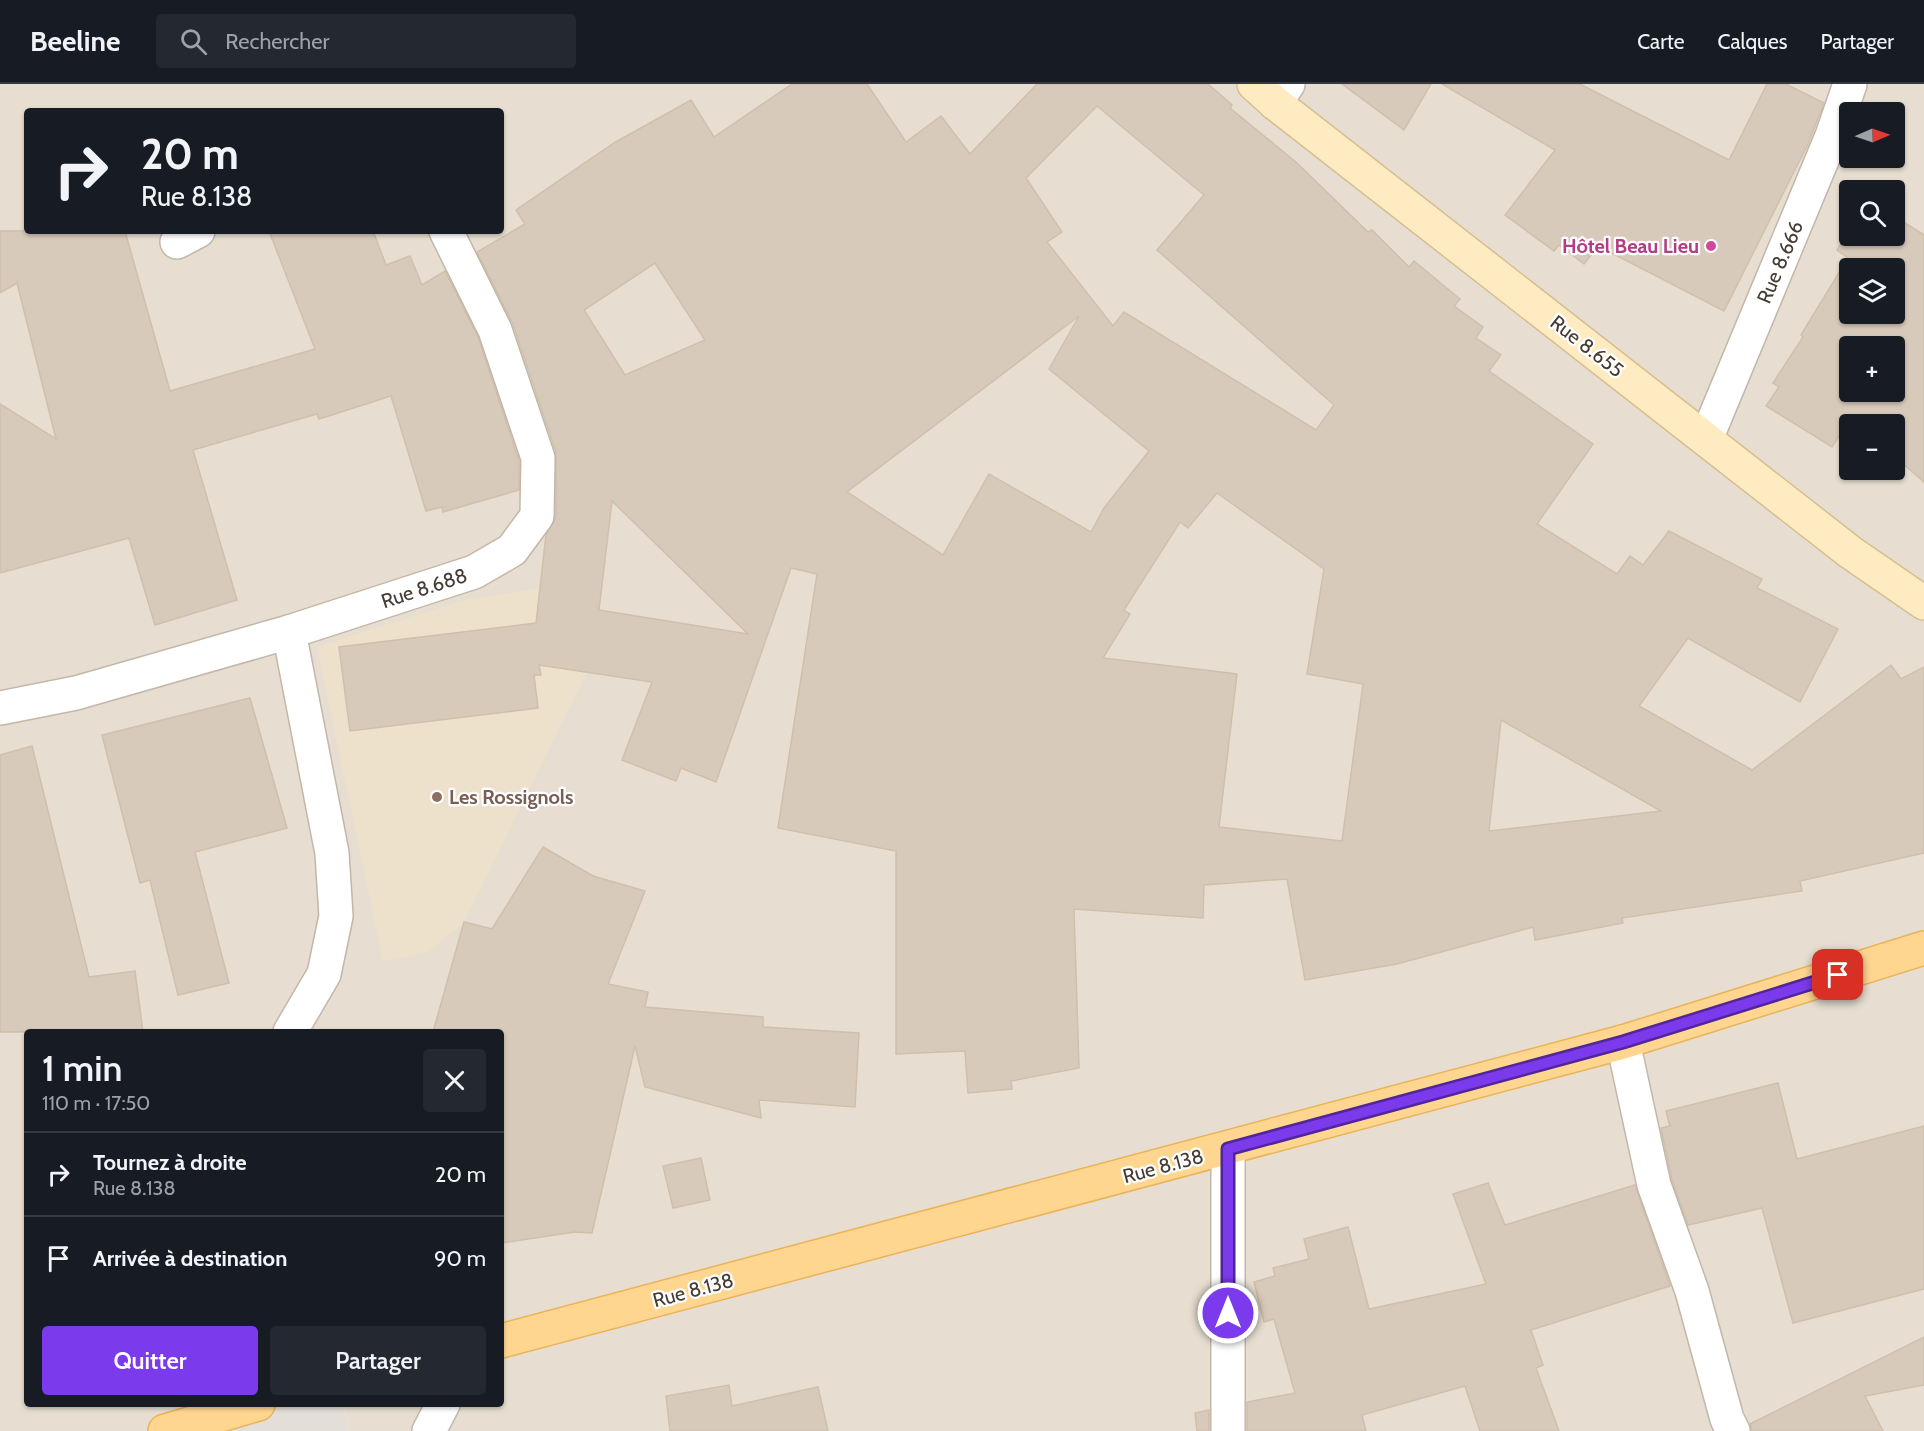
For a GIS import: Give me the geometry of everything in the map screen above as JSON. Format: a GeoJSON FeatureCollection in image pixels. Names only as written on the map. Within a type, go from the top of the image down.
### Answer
{"type":"FeatureCollection","features":[{"type":"Feature","properties":{"kind":"main road","name":"Rue 8.138"},"geometry":{"type":"LineString","coordinates":[[504,1340],[1623,1042],[1924,948]]}},
{"type":"Feature","properties":{"kind":"main road"},"geometry":{"type":"LineString","coordinates":[[165,1431],[226,1408]]}},
{"type":"Feature","properties":{"kind":"street","name":"Rue 8.666"},"geometry":{"type":"LineString","coordinates":[[1706,439],[1832,136],[1850,84]]}},
{"type":"Feature","properties":{"kind":"street","name":"Rue 8.655"},"geometry":{"type":"LineString","coordinates":[[1272,90],[1706,439],[1850,552],[1924,603]]}},
{"type":"Feature","properties":{"kind":"street","name":"Rue 8.688"},"geometry":{"type":"LineString","coordinates":[[0,708],[76,693],[289,632],[474,572],[512,550],[537,516],[538,458],[495,330],[447,234]]}},
{"type":"Feature","properties":{"kind":"street"},"geometry":{"type":"LineString","coordinates":[[289,632],[332,853],[336,916],[324,974],[292,1029]]}},
{"type":"Feature","properties":{"kind":"street"},"geometry":{"type":"LineString","coordinates":[[1623,1042],[1654,1185],[1692,1291],[1727,1419],[1733,1431]]}},
{"type":"Feature","properties":{"kind":"street"},"geometry":{"type":"LineString","coordinates":[[1228,1149],[1228,1431]]}},
{"type":"Feature","properties":{"kind":"street"},"geometry":{"type":"LineString","coordinates":[[429,1431],[441,1407]]}},
{"type":"Feature","properties":{"kind":"shaded area"},"geometry":{"type":"Polygon","coordinates":[[[0,84],[1924,84],[1924,1431],[350,1431],[344,1407],[504,1407],[504,1029],[24,1029],[24,1407],[250,1407],[170,1431],[0,1431],[0,84]]]}},
{"type":"Feature","properties":{"kind":"shaded area","name":"Les Rossignols"},"geometry":{"type":"Polygon","coordinates":[[[540,588],[587,672],[464,922],[428,952],[383,961],[317,647],[465,600],[540,588]]]}},
{"type":"Feature","properties":{"kind":"shaded area"},"geometry":{"type":"Polygon","coordinates":[[[250,1407],[344,1407],[350,1431],[170,1431],[250,1407]]]}},
{"type":"Feature","properties":{"kind":"building"},"geometry":{"type":"Polygon","coordinates":[[[792,84],[867,84],[906,142],[941,116],[970,154],[1037,84],[1208,84],[1232,105],[1230,108],[1297,163],[1368,232],[1372,230],[1409,267],[1414,261],[1460,299],[1454,306],[1483,327],[1476,338],[1501,355],[1489,371],[1593,444],[1537,524],[1617,574],[1630,556],[1643,565],[1669,531],[1762,579],[1757,588],[1838,629],[1800,702],[1688,638],[1639,706],[1752,770],[1891,665],[1901,679],[1924,667],[1924,853],[1800,881],[1802,891],[1622,918],[1623,923],[1535,940],[1533,927],[1397,964],[1305,980],[1287,879],[1204,885],[1203,918],[1074,909],[1079,1068],[1011,1081],[1012,1089],[968,1093],[965,1051],[896,1054],[896,851],[778,828],[817,574],[791,568],[716,782],[681,768],[676,781],[622,760],[652,682],[539,665],[541,675],[534,675],[538,708],[350,731],[339,647],[536,623],[546,535],[556,516],[556,452],[513,324],[477,252],[525,224],[516,210],[614,143],[691,100],[714,137],[792,84]],[[1097,106],[1026,178],[1062,232],[1047,242],[1113,326],[1124,312],[1316,430],[1334,405],[1157,250],[1204,195],[1097,106]],[[655,263],[584,310],[625,375],[705,340],[655,263]],[[1079,316],[847,492],[943,555],[989,474],[1091,532],[1104,508],[1149,451],[1049,369],[1079,316]],[[1217,493],[1188,528],[1180,522],[1124,610],[1130,614],[1103,658],[1237,674],[1219,827],[1342,841],[1363,684],[1307,674],[1324,569],[1217,493]],[[612,501],[599,610],[748,634],[612,501]],[[1501,720],[1489,831],[1661,811],[1501,720]]]}},
{"type":"Feature","properties":{"kind":"building"},"geometry":{"type":"Polygon","coordinates":[[[1342,84],[1431,84],[1404,130],[1342,84]]]}},
{"type":"Feature","properties":{"kind":"building"},"geometry":{"type":"Polygon","coordinates":[[[1442,84],[1580,84],[1729,160],[1767,84],[1786,84],[1824,103],[1808,144],[1724,311],[1598,246],[1584,264],[1559,245],[1554,251],[1505,215],[1555,150],[1442,84]]]}},
{"type":"Feature","properties":{"kind":"building"},"geometry":{"type":"Polygon","coordinates":[[[1905,223],[1924,235],[1924,482],[1905,466],[1905,414],[1839,414],[1839,436],[1832,447],[1766,406],[1779,387],[1773,383],[1803,337],[1801,335],[1839,273],[1839,324],[1905,324],[1905,258],[1848,258],[1837,250],[1839,246],[1905,246],[1905,223]]]}},
{"type":"Feature","properties":{"kind":"building"},"geometry":{"type":"Polygon","coordinates":[[[0,231],[24,231],[24,234],[126,234],[170,391],[315,349],[270,234],[374,234],[386,265],[410,256],[422,285],[445,271],[478,337],[519,461],[519,490],[443,512],[442,507],[426,511],[391,396],[319,419],[317,414],[193,450],[237,600],[155,625],[129,538],[0,573],[0,404],[56,439],[17,283],[0,293],[0,231]]]}},
{"type":"Feature","properties":{"kind":"building"},"geometry":{"type":"Polygon","coordinates":[[[250,698],[287,828],[195,852],[229,983],[178,995],[150,880],[140,883],[102,735],[250,698]]]}},
{"type":"Feature","properties":{"kind":"building"},"geometry":{"type":"Polygon","coordinates":[[[32,746],[89,977],[135,971],[143,1029],[24,1029],[24,1032],[0,1032],[0,755],[32,746]]]}},
{"type":"Feature","properties":{"kind":"building"},"geometry":{"type":"Polygon","coordinates":[[[543,847],[593,876],[645,891],[608,984],[648,992],[645,1007],[763,1017],[763,1027],[859,1033],[855,1107],[759,1100],[761,1118],[645,1087],[635,1046],[592,1233],[575,1232],[504,1243],[504,1029],[434,1029],[464,922],[492,929],[543,847]]]}},
{"type":"Feature","properties":{"kind":"building"},"geometry":{"type":"Polygon","coordinates":[[[1778,1083],[1797,1159],[1924,1126],[1924,1289],[1793,1323],[1762,1208],[1688,1225],[1672,1180],[1661,1128],[1670,1126],[1666,1111],[1778,1083]]]}},
{"type":"Feature","properties":{"kind":"building"},"geometry":{"type":"Polygon","coordinates":[[[701,1158],[710,1200],[673,1208],[663,1166],[701,1158]]]}},
{"type":"Feature","properties":{"kind":"building"},"geometry":{"type":"Polygon","coordinates":[[[1488,1183],[1505,1225],[1635,1185],[1670,1286],[1531,1330],[1543,1365],[1536,1368],[1559,1431],[1480,1431],[1465,1386],[1362,1415],[1366,1431],[1247,1431],[1247,1402],[1295,1393],[1274,1319],[1264,1322],[1254,1282],[1275,1276],[1273,1268],[1309,1259],[1304,1239],[1348,1227],[1369,1309],[1486,1284],[1453,1194],[1488,1183]]]}},
{"type":"Feature","properties":{"kind":"building"},"geometry":{"type":"Polygon","coordinates":[[[1924,1337],[1924,1385],[1865,1396],[1883,1431],[1752,1431],[1750,1424],[1924,1337]]]}},
{"type":"Feature","properties":{"kind":"building"},"geometry":{"type":"Polygon","coordinates":[[[729,1385],[732,1406],[818,1387],[828,1431],[670,1431],[666,1396],[729,1385]]]}},
{"type":"Feature","properties":{"kind":"building"},"geometry":{"type":"Polygon","coordinates":[[[1209,1410],[1209,1431],[1197,1431],[1195,1413],[1209,1410]]]}},
{"type":"Feature","properties":{"kind":"place","name":"Hôtel Beau Lieu"},"geometry":{"type":"Point","coordinates":[1711,246]}},
{"type":"Feature","properties":{"kind":"place","name":"Les Rossignols"},"geometry":{"type":"Point","coordinates":[437,797]}},
{"type":"Feature","properties":{"kind":"route"},"geometry":{"type":"LineString","coordinates":[[1228,1313],[1228,1149],[1623,1042],[1838,975]]}}]}
